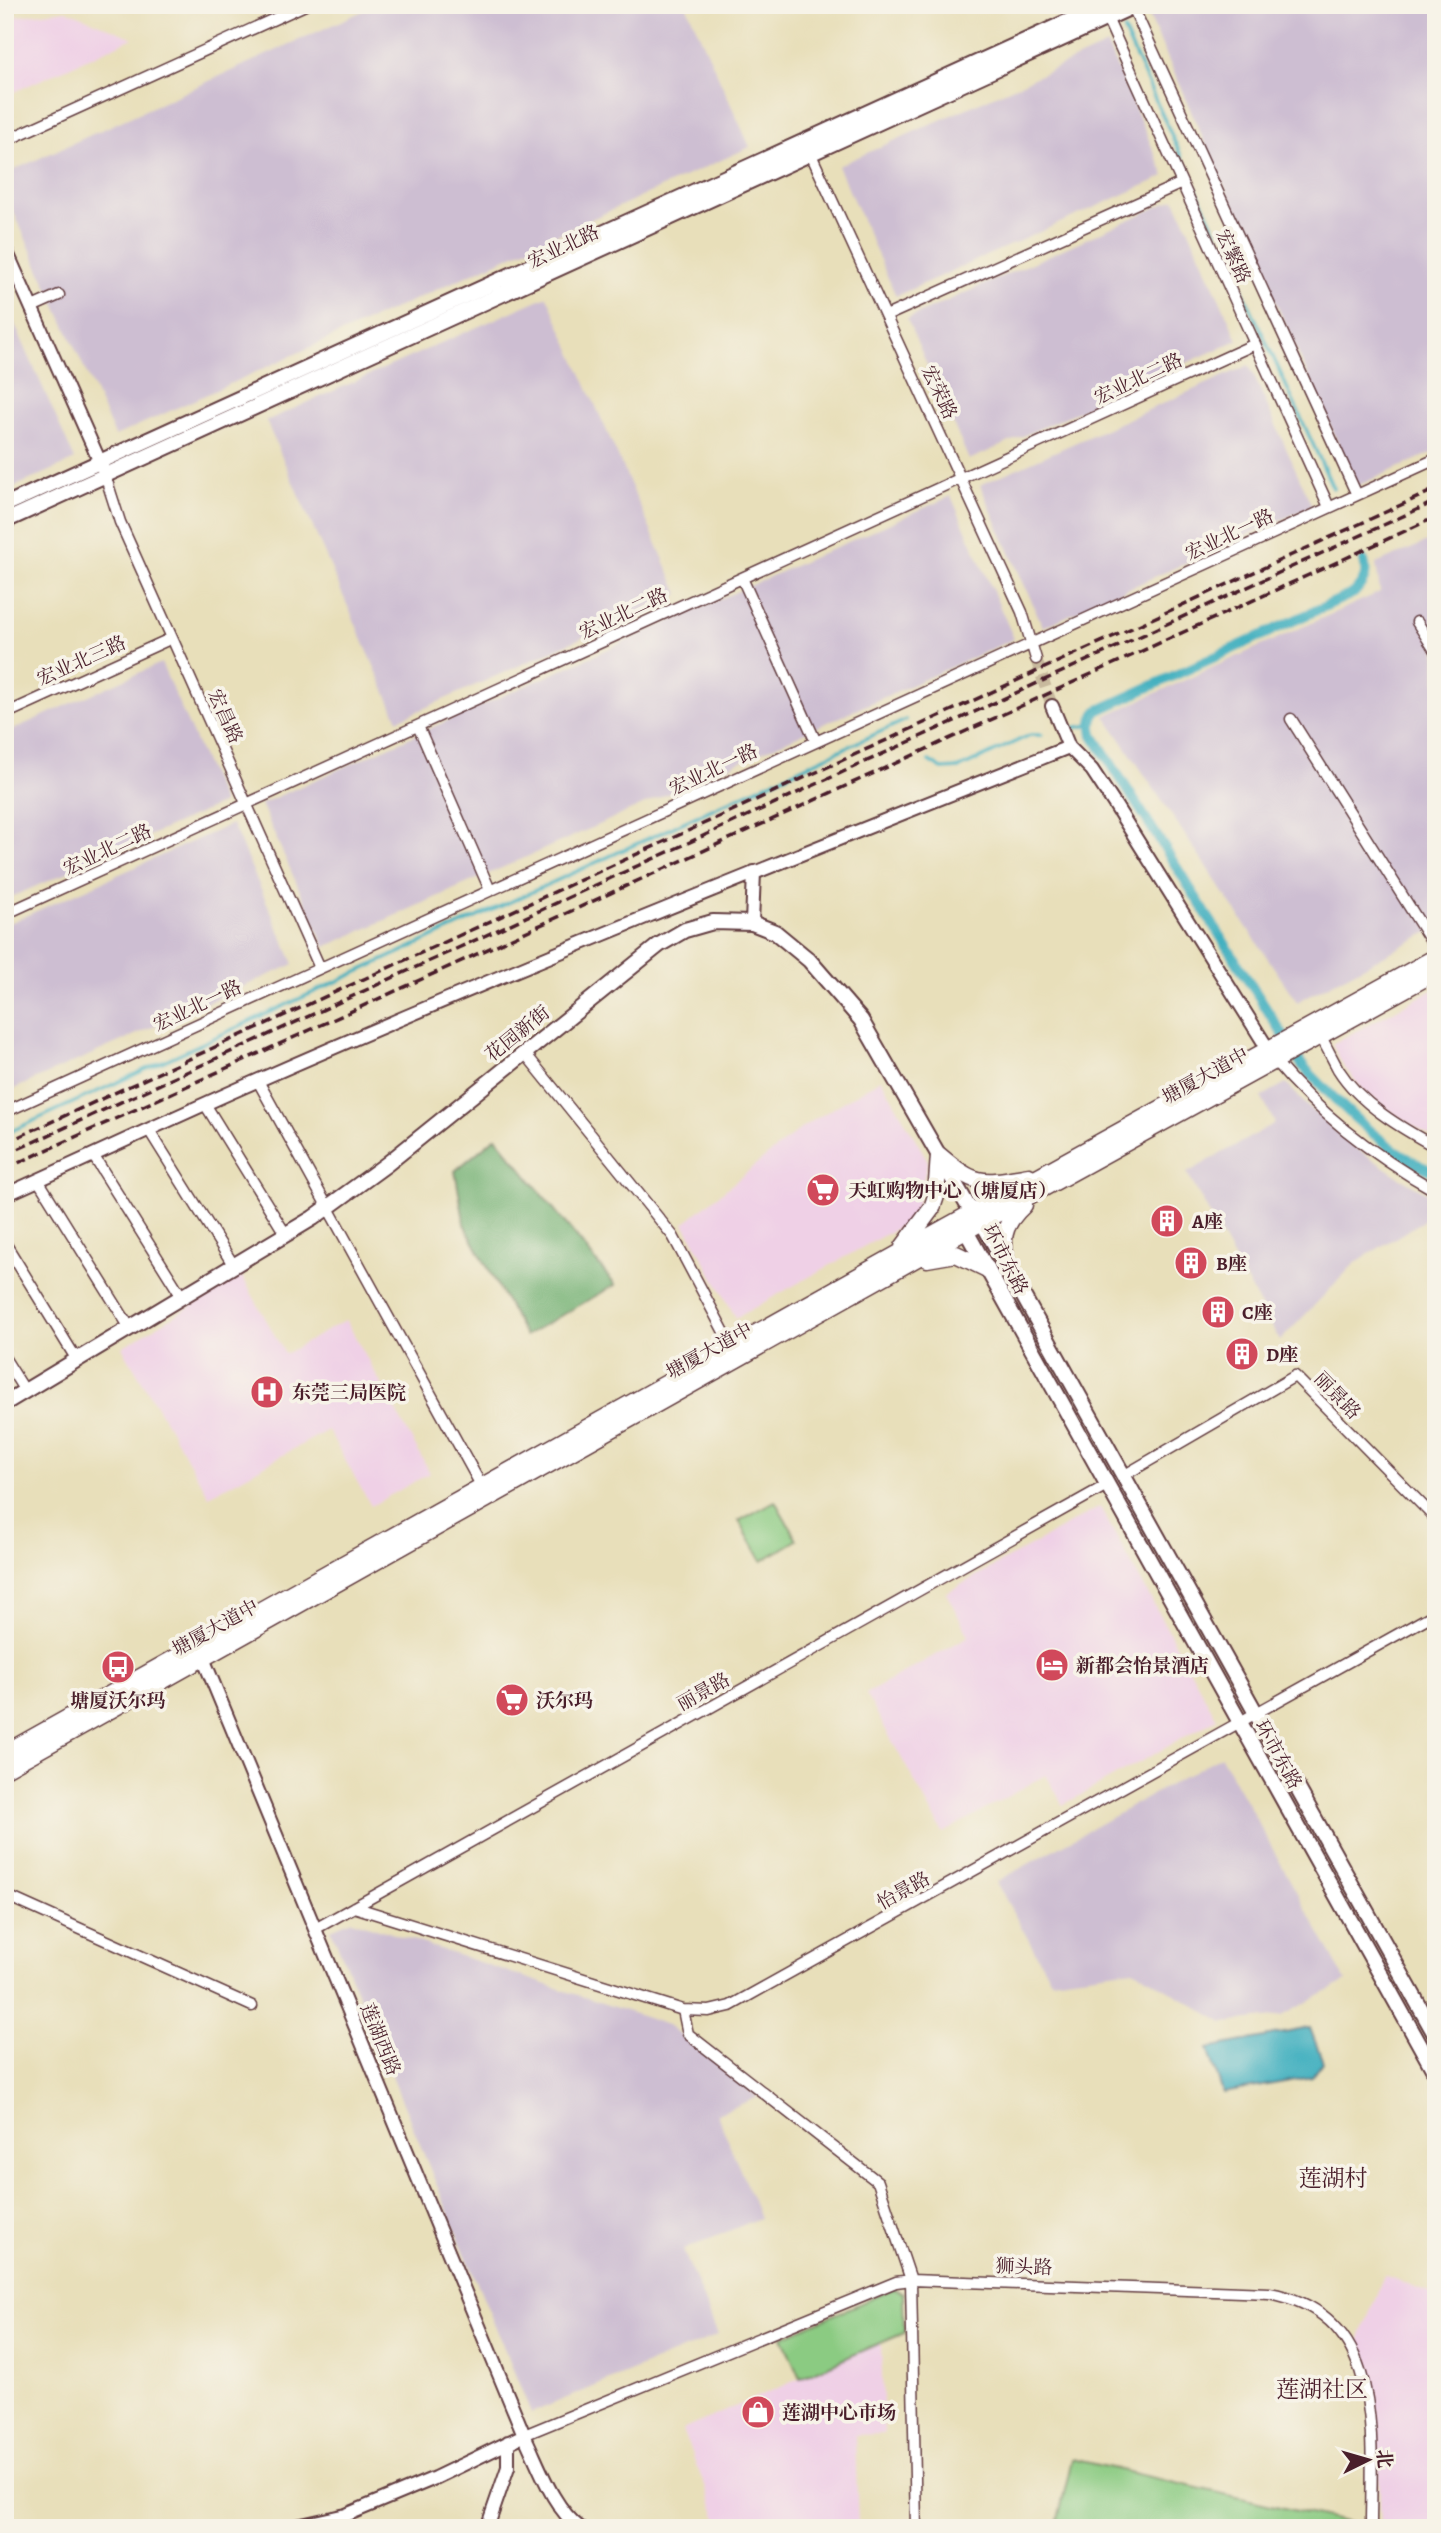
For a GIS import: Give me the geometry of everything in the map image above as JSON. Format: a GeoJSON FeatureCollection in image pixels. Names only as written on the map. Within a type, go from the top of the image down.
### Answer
{"type":"FeatureCollection","features":[{"type":"Feature","properties":{"kind":"main road","name":"宏业北路"},"geometry":{"type":"LineString","coordinates":[[5,505],[103,468],[1105,9],[1133,6]]}},
{"type":"Feature","properties":{"kind":"main road","name":"宏业北路"},"geometry":{"type":"LineString","coordinates":[[5,521],[103,468]]}},
{"type":"Feature","properties":{"kind":"main road","name":"花园新街"},"geometry":{"type":"LineString","coordinates":[[5,1403],[328,1208],[387,1164],[659,945],[685,929],[713,922],[752,923],[775,932],[809,960],[861,1020],[977,1217]]}},
{"type":"Feature","properties":{"kind":"main road","name":"塘厦大道中"},"geometry":{"type":"LineString","coordinates":[[1312,1034],[1436,957]]}},
{"type":"Feature","properties":{"kind":"main road","name":"塘厦大道中"},"geometry":{"type":"LineString","coordinates":[[5,1769],[977,1217],[1275,1052],[1436,972]]}},
{"type":"Feature","properties":{"kind":"main road"},"geometry":{"type":"LineString","coordinates":[[939,1155],[968,1178],[983,1182],[1044,1181]]}},
{"type":"Feature","properties":{"kind":"main road"},"geometry":{"type":"LineString","coordinates":[[898,1261],[932,1208],[936,1196],[939,1155]]}},
{"type":"Feature","properties":{"kind":"main road"},"geometry":{"type":"LineString","coordinates":[[1008,1269],[1003,1245],[1007,1225],[1044,1181]]}},
{"type":"Feature","properties":{"kind":"main road","name":"塘厦大道中"},"geometry":{"type":"LineString","coordinates":[[5,1753],[732,1347],[898,1261],[966,1231],[977,1217]]}},
{"type":"Feature","properties":{"kind":"main road","name":"环市东路"},"geometry":{"type":"LineString","coordinates":[[977,1217],[1436,2036]]}},
{"type":"Feature","properties":{"kind":"main road","name":"环市东路"},"geometry":{"type":"LineString","coordinates":[[966,1231],[1436,2074]]}},
{"type":"Feature","properties":{"kind":"main road"},"geometry":{"type":"LineString","coordinates":[[898,1261],[948,1254],[963,1256],[987,1269]]}},
{"type":"Feature","properties":{"kind":"street"},"geometry":{"type":"LineString","coordinates":[[5,141],[305,5]]}},
{"type":"Feature","properties":{"kind":"street"},"geometry":{"type":"LineString","coordinates":[[1133,6],[1357,495]]}},
{"type":"Feature","properties":{"kind":"street","name":"宏繁路"},"geometry":{"type":"LineString","coordinates":[[1105,9],[1329,507]]}},
{"type":"Feature","properties":{"kind":"street","name":"宏荣路"},"geometry":{"type":"LineString","coordinates":[[808,147],[1022,612],[1036,659]]}},
{"type":"Feature","properties":{"kind":"street"},"geometry":{"type":"LineString","coordinates":[[886,316],[1182,183]]}},
{"type":"Feature","properties":{"kind":"street"},"geometry":{"type":"LineString","coordinates":[[5,248],[103,468]]}},
{"type":"Feature","properties":{"kind":"street"},"geometry":{"type":"LineString","coordinates":[[32,307],[59,295]]}},
{"type":"Feature","properties":{"kind":"street","name":"宏业北二路"},"geometry":{"type":"LineString","coordinates":[[5,914],[1255,344]]}},
{"type":"Feature","properties":{"kind":"street","name":"宏业北一路"},"geometry":{"type":"LineString","coordinates":[[5,1112],[1436,459]]}},
{"type":"Feature","properties":{"kind":"street","name":"宏昌路"},"geometry":{"type":"LineString","coordinates":[[103,468],[120,522],[320,968]]}},
{"type":"Feature","properties":{"kind":"street"},"geometry":{"type":"LineString","coordinates":[[742,578],[816,742]]}},
{"type":"Feature","properties":{"kind":"street"},"geometry":{"type":"LineString","coordinates":[[1417,622],[1436,652]]}},
{"type":"Feature","properties":{"kind":"street","name":"宏业北三路"},"geometry":{"type":"LineString","coordinates":[[5,714],[172,638]]}},
{"type":"Feature","properties":{"kind":"street"},"geometry":{"type":"LineString","coordinates":[[1052,706],[1069,747],[1092,770],[1275,1052],[1312,1102],[1354,1139],[1402,1172],[1436,1191]]}},
{"type":"Feature","properties":{"kind":"street"},"geometry":{"type":"LineString","coordinates":[[1291,719],[1436,949]]}},
{"type":"Feature","properties":{"kind":"street"},"geometry":{"type":"LineString","coordinates":[[418,726],[491,890]]}},
{"type":"Feature","properties":{"kind":"street"},"geometry":{"type":"LineString","coordinates":[[5,1195],[258,1081],[754,872],[1069,747]]}},
{"type":"Feature","properties":{"kind":"street"},"geometry":{"type":"LineString","coordinates":[[752,923],[754,872]]}},
{"type":"Feature","properties":{"kind":"street"},"geometry":{"type":"LineString","coordinates":[[1312,1034],[1360,1095],[1389,1118],[1436,1147]]}},
{"type":"Feature","properties":{"kind":"street"},"geometry":{"type":"LineString","coordinates":[[524,1052],[673,1236],[732,1347]]}},
{"type":"Feature","properties":{"kind":"street"},"geometry":{"type":"LineString","coordinates":[[258,1081],[482,1487]]}},
{"type":"Feature","properties":{"kind":"street"},"geometry":{"type":"LineString","coordinates":[[205,1104],[286,1235]]}},
{"type":"Feature","properties":{"kind":"street"},"geometry":{"type":"LineString","coordinates":[[149,1130],[234,1266]]}},
{"type":"Feature","properties":{"kind":"street"},"geometry":{"type":"LineString","coordinates":[[93,1155],[182,1297]]}},
{"type":"Feature","properties":{"kind":"street"},"geometry":{"type":"LineString","coordinates":[[37,1180],[130,1328]]}},
{"type":"Feature","properties":{"kind":"street"},"geometry":{"type":"LineString","coordinates":[[5,1243],[77,1360]]}},
{"type":"Feature","properties":{"kind":"street"},"geometry":{"type":"LineString","coordinates":[[5,1359],[25,1391]]}},
{"type":"Feature","properties":{"kind":"street","name":"丽景路"},"geometry":{"type":"LineString","coordinates":[[1123,1476],[1295,1376],[1436,1519]]}},
{"type":"Feature","properties":{"kind":"street","name":"丽景路"},"geometry":{"type":"LineString","coordinates":[[315,1928],[1107,1485]]}},
{"type":"Feature","properties":{"kind":"street","name":"怡景路"},"geometry":{"type":"LineString","coordinates":[[354,1907],[683,2010],[709,2011],[730,2006],[1436,1613]]}},
{"type":"Feature","properties":{"kind":"street","name":"莲湖西路"},"geometry":{"type":"LineString","coordinates":[[203,1658],[524,2435],[557,2500],[572,2522],[580,2528]]}},
{"type":"Feature","properties":{"kind":"street"},"geometry":{"type":"LineString","coordinates":[[5,1895],[252,2007]]}},
{"type":"Feature","properties":{"kind":"street"},"geometry":{"type":"LineString","coordinates":[[683,2010],[688,2034],[878,2182],[911,2280],[916,2528]]}},
{"type":"Feature","properties":{"kind":"street","name":"狮头路"},"geometry":{"type":"LineString","coordinates":[[524,2435],[896,2282],[911,2280],[1280,2295],[1301,2302],[1321,2314],[1337,2329],[1355,2358],[1364,2381],[1371,2416],[1371,2528]]}},
{"type":"Feature","properties":{"kind":"street"},"geometry":{"type":"LineString","coordinates":[[288,2528],[346,2515],[435,2478],[524,2435]]}},
{"type":"Feature","properties":{"kind":"street"},"geometry":{"type":"LineString","coordinates":[[487,2528],[509,2467],[508,2442]]}},
{"type":"Feature","properties":{"kind":"shaded area"},"geometry":{"type":"Polygon","coordinates":[[[376,5],[686,5],[750,147],[115,436],[5,193],[5,174],[376,5]]]}},
{"type":"Feature","properties":{"kind":"shaded area"},"geometry":{"type":"Polygon","coordinates":[[[1168,5],[1436,5],[1436,451],[1357,486],[1148,14],[1168,5]]]}},
{"type":"Feature","properties":{"kind":"shaded area"},"geometry":{"type":"Polygon","coordinates":[[[66,10],[133,38],[5,96],[5,18],[66,10]]]}},
{"type":"Feature","properties":{"kind":"shaded area"},"geometry":{"type":"Polygon","coordinates":[[[1107,45],[1165,176],[896,296],[838,166],[1107,45]]]}},
{"type":"Feature","properties":{"kind":"shaded area"},"geometry":{"type":"Polygon","coordinates":[[[1175,199],[1238,340],[969,460],[907,319],[1175,199]]]}},
{"type":"Feature","properties":{"kind":"shaded area"},"geometry":{"type":"Polygon","coordinates":[[[547,296],[679,594],[398,720],[266,421],[547,296]]]}},
{"type":"Feature","properties":{"kind":"shaded area"},"geometry":{"type":"Polygon","coordinates":[[[5,302],[75,460],[5,491],[5,302]]]}},
{"type":"Feature","properties":{"kind":"shaded area"},"geometry":{"type":"Polygon","coordinates":[[[1249,365],[1312,506],[1043,627],[980,485],[1249,365]]]}},
{"type":"Feature","properties":{"kind":"shaded area"},"geometry":{"type":"Polygon","coordinates":[[[951,496],[1014,639],[325,947],[261,804],[951,496]]]}},
{"type":"Feature","properties":{"kind":"shaded area"},"geometry":{"type":"Polygon","coordinates":[[[1436,538],[1436,928],[1297,1002],[1105,716],[1380,592],[1376,564],[1436,538]]]}},
{"type":"Feature","properties":{"kind":"shaded area"},"geometry":{"type":"Polygon","coordinates":[[[161,663],[223,803],[5,900],[5,733],[161,663]]]}},
{"type":"Feature","properties":{"kind":"shaded area"},"geometry":{"type":"Polygon","coordinates":[[[232,824],[294,964],[5,1093],[5,925],[232,824]]]}},
{"type":"Feature","properties":{"kind":"shaded area"},"geometry":{"type":"Polygon","coordinates":[[[1436,988],[1436,1140],[1364,1091],[1344,1067],[1332,1044],[1436,988]]]}},
{"type":"Feature","properties":{"kind":"shaded area","name":"天虹购物中心（塘厦店）"},"geometry":{"type":"Polygon","coordinates":[[[881,1079],[928,1161],[913,1219],[736,1318],[684,1223],[804,1126],[881,1079]]]}},
{"type":"Feature","properties":{"kind":"shaded area"},"geometry":{"type":"Polygon","coordinates":[[[1286,1083],[1307,1106],[1350,1144],[1436,1198],[1436,1213],[1356,1262],[1280,1341],[1187,1173],[1275,1123],[1261,1097],[1286,1083]]]}},
{"type":"Feature","properties":{"kind":"shaded area","name":"东莞三局医院"},"geometry":{"type":"Polygon","coordinates":[[[242,1276],[285,1354],[346,1320],[430,1473],[371,1506],[328,1430],[209,1496],[122,1347],[242,1276]]]}},
{"type":"Feature","properties":{"kind":"shaded area","name":"新都会怡景酒店"},"geometry":{"type":"Polygon","coordinates":[[[1100,1507],[1217,1719],[1063,1805],[1046,1775],[943,1833],[866,1694],[969,1636],[946,1593],[1100,1507]]]}},
{"type":"Feature","properties":{"kind":"shaded area"},"geometry":{"type":"Polygon","coordinates":[[[1221,1756],[1346,1981],[1282,2016],[1224,2023],[1133,1969],[1051,1980],[996,1882],[1221,1756]]]}},
{"type":"Feature","properties":{"kind":"shaded area"},"geometry":{"type":"Polygon","coordinates":[[[352,1920],[668,2025],[758,2097],[717,2114],[760,2218],[683,2250],[718,2335],[531,2413],[331,1929],[352,1920]]]}},
{"type":"Feature","properties":{"kind":"shaded area"},"geometry":{"type":"Polygon","coordinates":[[[1384,2275],[1436,2295],[1436,2528],[1381,2528],[1376,2398],[1369,2371],[1357,2346],[1384,2275]]]}},
{"type":"Feature","properties":{"kind":"shaded area"},"geometry":{"type":"Polygon","coordinates":[[[881,2343],[884,2434],[855,2435],[858,2526],[722,2528],[682,2430],[881,2343]]]}},
{"type":"Feature","properties":{"kind":"green space"},"geometry":{"type":"Polygon","coordinates":[[[496,1137],[615,1285],[525,1336],[465,1226],[455,1171],[496,1137]]]}},
{"type":"Feature","properties":{"kind":"green space"},"geometry":{"type":"Polygon","coordinates":[[[775,1501],[797,1540],[762,1561],[739,1521],[775,1501]]]}},
{"type":"Feature","properties":{"kind":"green space"},"geometry":{"type":"Polygon","coordinates":[[[893,2289],[903,2293],[904,2333],[800,2378],[782,2337],[893,2289]]]}},
{"type":"Feature","properties":{"kind":"green space"},"geometry":{"type":"Polygon","coordinates":[[[1072,2459],[1362,2526],[1362,2528],[1056,2528],[1072,2459]]]}},
{"type":"Feature","properties":{"kind":"water"},"geometry":{"type":"Polygon","coordinates":[[[1310,2028],[1323,2062],[1312,2077],[1223,2093],[1208,2048],[1310,2028]]]}},
{"type":"Feature","properties":{"kind":"waterway"},"geometry":{"type":"LineString","coordinates":[[1124,31],[1333,488]]}},
{"type":"Feature","properties":{"kind":"waterway"},"geometry":{"type":"LineString","coordinates":[[1364,561],[1364,578],[1354,593],[1097,711],[1092,728],[1093,735],[1302,1065],[1381,1140],[1436,1173]]}},
{"type":"Feature","properties":{"kind":"waterway"},"geometry":{"type":"LineString","coordinates":[[5,1134],[906,720]]}},
{"type":"Feature","properties":{"kind":"waterway"},"geometry":{"type":"LineString","coordinates":[[1072,728],[1091,725]]}},
{"type":"Feature","properties":{"kind":"waterway"},"geometry":{"type":"LineString","coordinates":[[929,761],[942,769],[960,768],[1030,735],[1042,735]]}},
{"type":"Feature","properties":{"kind":"tunnel"},"geometry":{"type":"LineString","coordinates":[[1036,659],[1052,706]]}},
{"type":"Feature","properties":{"kind":"railway"},"geometry":{"type":"LineString","coordinates":[[5,1143],[1436,489]]}},
{"type":"Feature","properties":{"kind":"railway"},"geometry":{"type":"LineString","coordinates":[[5,1155],[1436,501]]}},
{"type":"Feature","properties":{"kind":"railway"},"geometry":{"type":"LineString","coordinates":[[5,1169],[1436,517]]}},
{"type":"Feature","properties":{"kind":"place","name":"天虹购物中心（塘厦店）"},"geometry":{"type":"Point","coordinates":[823,1190]}},
{"type":"Feature","properties":{"kind":"place","name":"A座"},"geometry":{"type":"Point","coordinates":[1167,1221]}},
{"type":"Feature","properties":{"kind":"place","name":"B座"},"geometry":{"type":"Point","coordinates":[1191,1263]}},
{"type":"Feature","properties":{"kind":"place","name":"C座"},"geometry":{"type":"Point","coordinates":[1218,1312]}},
{"type":"Feature","properties":{"kind":"place","name":"D座"},"geometry":{"type":"Point","coordinates":[1242,1354]}},
{"type":"Feature","properties":{"kind":"place","name":"东莞三局医院"},"geometry":{"type":"Point","coordinates":[267,1392]}},
{"type":"Feature","properties":{"kind":"place","name":"新都会怡景酒店"},"geometry":{"type":"Point","coordinates":[1052,1665]}},
{"type":"Feature","properties":{"kind":"place","name":"塘厦沃尔玛"},"geometry":{"type":"Point","coordinates":[118,1667]}},
{"type":"Feature","properties":{"kind":"place","name":"沃尔玛"},"geometry":{"type":"Point","coordinates":[512,1700]}},
{"type":"Feature","properties":{"kind":"place","name":"莲湖中心市场"},"geometry":{"type":"Point","coordinates":[758,2412]}},
{"type":"Feature","properties":{"kind":"district","name":"莲湖村"},"geometry":{"type":"Point","coordinates":[1333,2178]}},
{"type":"Feature","properties":{"kind":"district","name":"莲湖社区"},"geometry":{"type":"Point","coordinates":[1322,2389]}}]}
